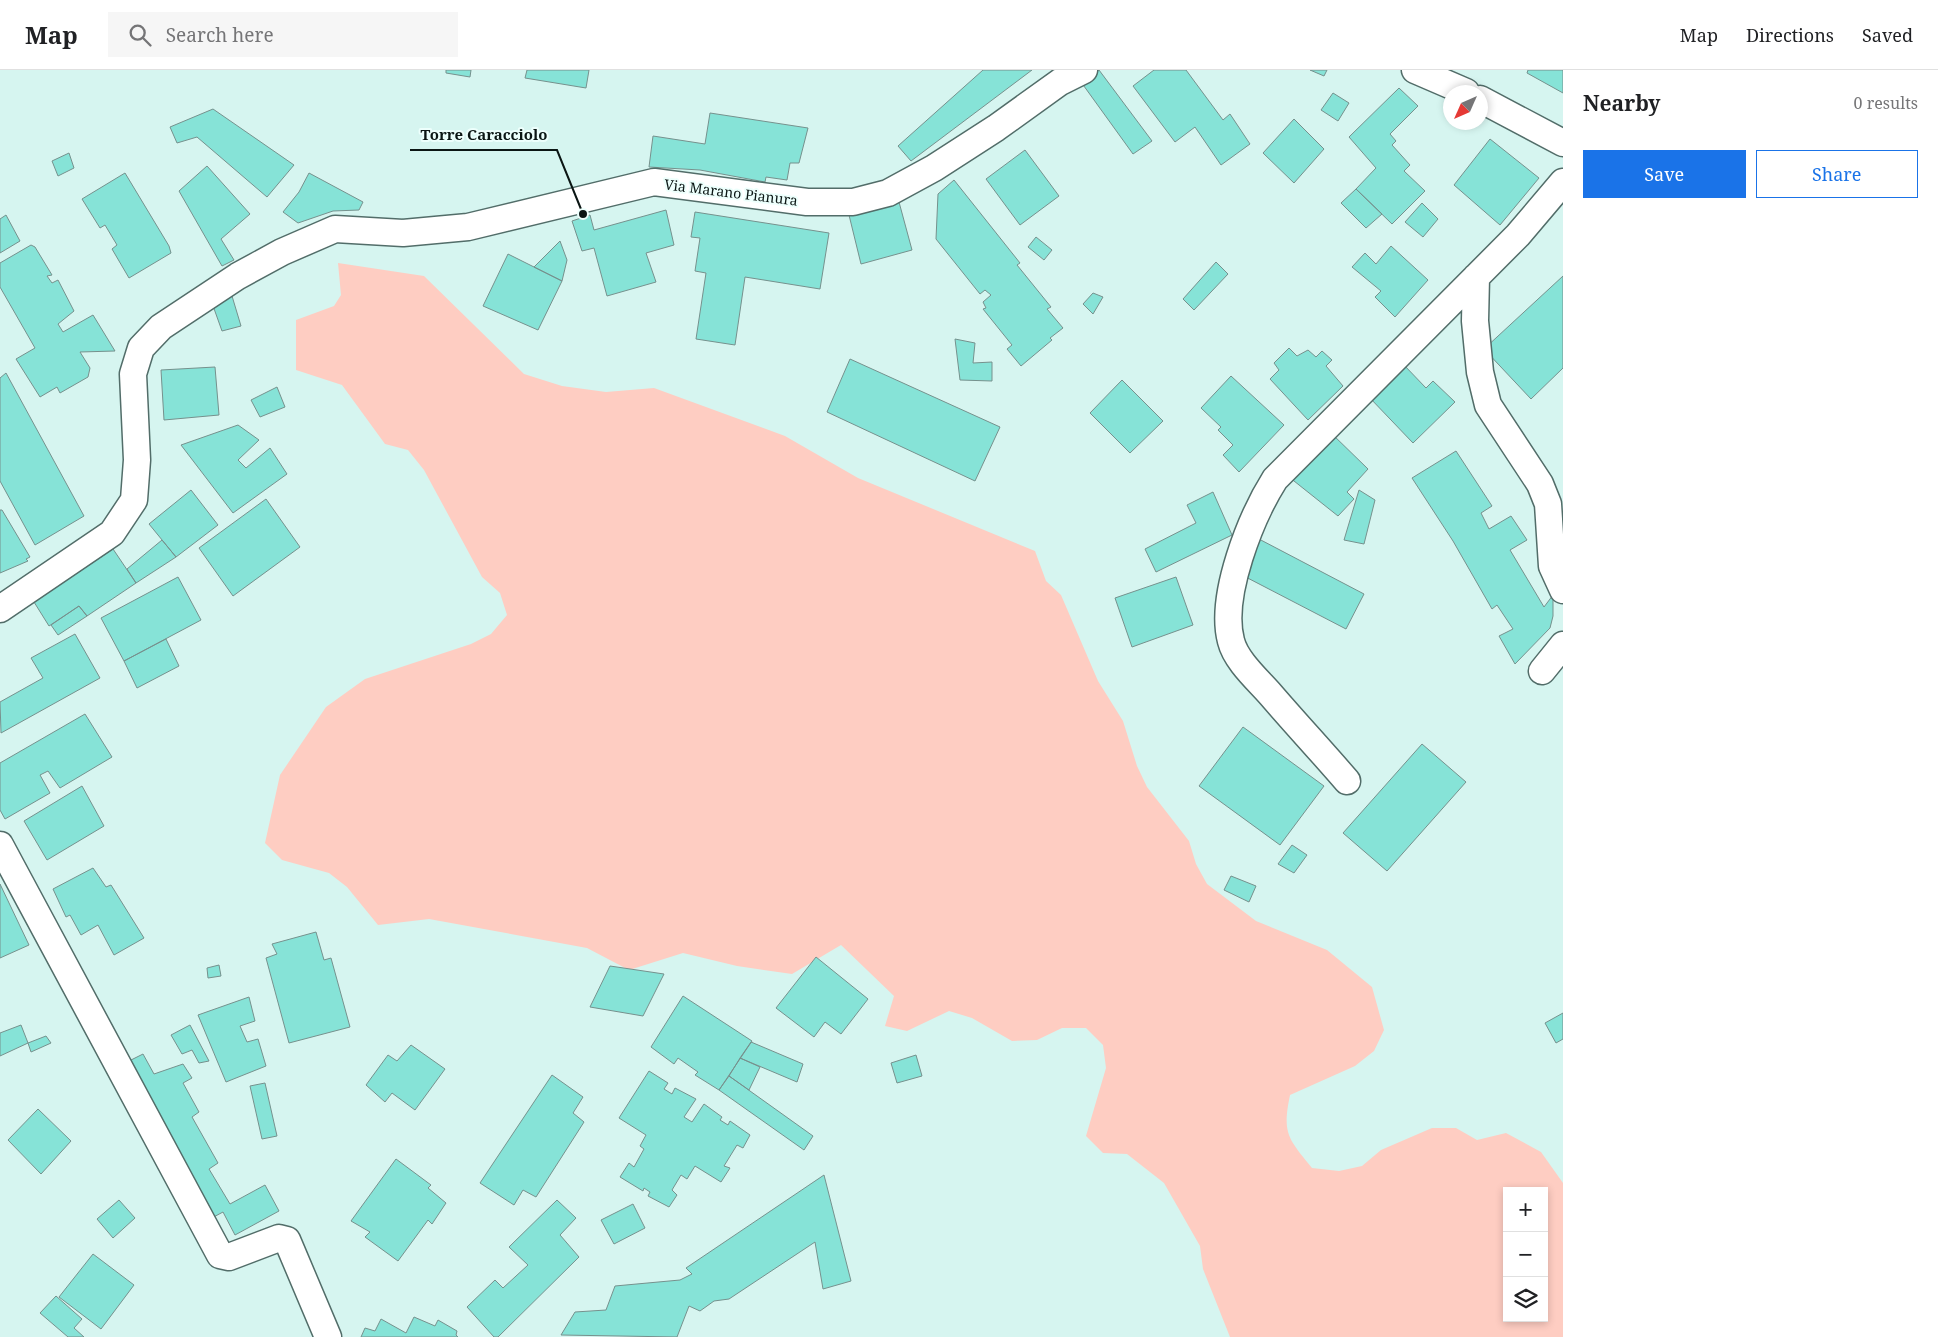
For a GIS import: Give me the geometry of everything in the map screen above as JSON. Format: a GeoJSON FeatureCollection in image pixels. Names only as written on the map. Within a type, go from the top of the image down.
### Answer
{"type":"FeatureCollection","features":[{"type":"Feature","properties":{"kind":"street","name":"Via Marano Pianura"},"geometry":{"type":"LineString","coordinates":[[0,610],[112,532],[134,500],[137,460],[133,374],[141,348],[160,327],[238,276],[282,252],[335,228],[403,233],[468,227],[654,182],[807,202],[853,202],[888,193],[934,168],[996,128],[1060,82],[1084,70]]}},
{"type":"Feature","properties":{"kind":"street"},"geometry":{"type":"LineString","coordinates":[[1415,70],[1450,85]]}},
{"type":"Feature","properties":{"kind":"street"},"geometry":{"type":"LineString","coordinates":[[1488,103],[1563,143]]}},
{"type":"Feature","properties":{"kind":"street"},"geometry":{"type":"LineString","coordinates":[[1347,781],[1238,654],[1231,642],[1227,616],[1232,587],[1258,506],[1275,479],[1518,235],[1563,182]]}},
{"type":"Feature","properties":{"kind":"street"},"geometry":{"type":"LineString","coordinates":[[1476,277],[1475,321],[1480,372],[1488,405],[1540,484],[1548,504],[1552,566],[1563,590]]}},
{"type":"Feature","properties":{"kind":"street"},"geometry":{"type":"LineString","coordinates":[[1542,671],[1563,645]]}},
{"type":"Feature","properties":{"kind":"street"},"geometry":{"type":"LineString","coordinates":[[0,844],[220,1255],[229,1257],[279,1238],[287,1240],[328,1337]]}},
{"type":"Feature","properties":{"kind":"shaded area"},"geometry":{"type":"Polygon","coordinates":[[[338,263],[424,276],[524,374],[562,386],[606,392],[654,388],[785,436],[858,478],[1035,551],[1046,581],[1061,595],[1098,681],[1123,721],[1137,766],[1147,787],[1189,841],[1196,864],[1207,884],[1256,921],[1327,950],[1372,987],[1384,1030],[1374,1051],[1355,1066],[1290,1095],[1287,1127],[1292,1142],[1312,1168],[1339,1171],[1362,1166],[1381,1150],[1432,1128],[1456,1128],[1477,1140],[1506,1133],[1541,1152],[1563,1183],[1563,1337],[1230,1337],[1203,1269],[1200,1246],[1164,1183],[1127,1154],[1103,1153],[1086,1136],[1106,1068],[1103,1045],[1086,1028],[1062,1028],[1037,1040],[1012,1041],[972,1018],[949,1011],[907,1031],[885,1026],[894,996],[841,945],[792,974],[737,966],[683,953],[629,970],[587,948],[429,919],[378,925],[347,887],[329,873],[282,860],[265,843],[280,775],[326,707],[365,679],[471,644],[491,634],[507,615],[500,593],[482,577],[424,470],[408,450],[385,444],[342,385],[296,370],[296,320],[334,306],[341,295],[338,263]]]}},
{"type":"Feature","properties":{"kind":"building"},"geometry":{"type":"Polygon","coordinates":[[[446,70],[471,70],[470,77],[446,73],[446,70]]]}},
{"type":"Feature","properties":{"kind":"building"},"geometry":{"type":"Polygon","coordinates":[[[527,70],[589,70],[586,88],[525,78],[527,70]]]}},
{"type":"Feature","properties":{"kind":"building"},"geometry":{"type":"Polygon","coordinates":[[[983,70],[1032,70],[911,161],[898,146],[983,70]]]}},
{"type":"Feature","properties":{"kind":"building"},"geometry":{"type":"Polygon","coordinates":[[[1099,70],[1152,141],[1133,154],[1081,82],[1099,70]]]}},
{"type":"Feature","properties":{"kind":"building"},"geometry":{"type":"Polygon","coordinates":[[[1154,70],[1186,70],[1223,120],[1230,114],[1250,144],[1221,165],[1195,127],[1175,142],[1133,86],[1154,70]]]}},
{"type":"Feature","properties":{"kind":"building"},"geometry":{"type":"Polygon","coordinates":[[[1310,70],[1327,70],[1324,76],[1310,70]]]}},
{"type":"Feature","properties":{"kind":"building"},"geometry":{"type":"Polygon","coordinates":[[[1528,70],[1563,70],[1563,93],[1527,73],[1528,70]]]}},
{"type":"Feature","properties":{"kind":"building"},"geometry":{"type":"Polygon","coordinates":[[[1399,88],[1418,106],[1390,134],[1396,141],[1392,145],[1410,165],[1404,171],[1425,191],[1392,224],[1356,189],[1376,168],[1349,137],[1399,88]]]}},
{"type":"Feature","properties":{"kind":"building"},"geometry":{"type":"Polygon","coordinates":[[[1333,93],[1349,103],[1338,121],[1321,110],[1333,93]]]}},
{"type":"Feature","properties":{"kind":"building"},"geometry":{"type":"Polygon","coordinates":[[[213,109],[294,165],[267,197],[197,137],[177,143],[170,127],[213,109]]]}},
{"type":"Feature","properties":{"kind":"building"},"geometry":{"type":"Polygon","coordinates":[[[710,113],[808,128],[799,163],[790,163],[787,180],[766,177],[765,182],[700,170],[649,167],[653,136],[705,144],[710,113]]]}},
{"type":"Feature","properties":{"kind":"building"},"geometry":{"type":"Polygon","coordinates":[[[1294,119],[1324,149],[1294,183],[1263,153],[1294,119]]]}},
{"type":"Feature","properties":{"kind":"building"},"geometry":{"type":"Polygon","coordinates":[[[1490,139],[1539,178],[1500,225],[1454,185],[1490,139]]]}},
{"type":"Feature","properties":{"kind":"building"},"geometry":{"type":"Polygon","coordinates":[[[1025,150],[1059,196],[1020,225],[986,179],[1025,150]]]}},
{"type":"Feature","properties":{"kind":"building"},"geometry":{"type":"Polygon","coordinates":[[[69,153],[74,168],[58,176],[52,161],[69,153]]]}},
{"type":"Feature","properties":{"kind":"building"},"geometry":{"type":"Polygon","coordinates":[[[207,166],[250,214],[221,239],[234,260],[222,266],[179,191],[207,166]]]}},
{"type":"Feature","properties":{"kind":"building"},"geometry":{"type":"Polygon","coordinates":[[[125,173],[169,246],[171,253],[129,278],[112,249],[117,245],[105,225],[100,228],[82,199],[125,173]]]}},
{"type":"Feature","properties":{"kind":"building"},"geometry":{"type":"Polygon","coordinates":[[[309,173],[363,202],[359,210],[333,211],[298,223],[283,212],[299,192],[309,173]]]}},
{"type":"Feature","properties":{"kind":"building"},"geometry":{"type":"Polygon","coordinates":[[[954,180],[1020,263],[1017,265],[1051,307],[1047,309],[1063,328],[1050,338],[1052,340],[1021,366],[1007,349],[1012,345],[983,309],[986,308],[983,302],[991,295],[985,290],[980,294],[936,239],[938,194],[954,180]]]}},
{"type":"Feature","properties":{"kind":"building"},"geometry":{"type":"Polygon","coordinates":[[[1356,189],[1382,214],[1366,228],[1341,203],[1356,189]]]}},
{"type":"Feature","properties":{"kind":"building"},"geometry":{"type":"Polygon","coordinates":[[[899,202],[912,250],[861,264],[849,215],[899,202]]]}},
{"type":"Feature","properties":{"kind":"building"},"geometry":{"type":"Polygon","coordinates":[[[1422,203],[1438,219],[1423,237],[1405,222],[1422,203]]]}},
{"type":"Feature","properties":{"kind":"building"},"geometry":{"type":"Polygon","coordinates":[[[666,210],[674,245],[646,253],[656,282],[607,296],[594,248],[582,251],[572,221],[590,215],[594,230],[666,210]]]}},
{"type":"Feature","properties":{"kind":"building"},"geometry":{"type":"Polygon","coordinates":[[[695,212],[829,233],[820,289],[745,277],[735,345],[696,339],[706,273],[695,271],[700,238],[691,237],[695,212]]]}},
{"type":"Feature","properties":{"kind":"building"},"geometry":{"type":"Polygon","coordinates":[[[6,215],[20,241],[0,253],[0,219],[6,215]]]}},
{"type":"Feature","properties":{"kind":"building"},"geometry":{"type":"Polygon","coordinates":[[[1036,237],[1052,250],[1044,260],[1028,247],[1036,237]]]}},
{"type":"Feature","properties":{"kind":"building"},"geometry":{"type":"Polygon","coordinates":[[[560,241],[567,260],[562,281],[534,267],[560,241]]]}},
{"type":"Feature","properties":{"kind":"building"},"geometry":{"type":"Polygon","coordinates":[[[31,245],[35,247],[52,275],[47,276],[52,283],[58,280],[74,311],[58,324],[63,332],[93,315],[115,351],[80,352],[90,368],[88,377],[60,393],[57,387],[40,397],[16,359],[35,348],[0,287],[0,263],[31,245]]]}},
{"type":"Feature","properties":{"kind":"building"},"geometry":{"type":"Polygon","coordinates":[[[1391,246],[1428,280],[1395,317],[1375,297],[1381,291],[1352,267],[1365,253],[1376,264],[1391,246]]]}},
{"type":"Feature","properties":{"kind":"building"},"geometry":{"type":"Polygon","coordinates":[[[508,254],[562,281],[538,330],[483,306],[508,254]]]}},
{"type":"Feature","properties":{"kind":"building"},"geometry":{"type":"Polygon","coordinates":[[[1216,262],[1228,274],[1194,310],[1183,299],[1216,262]]]}},
{"type":"Feature","properties":{"kind":"building"},"geometry":{"type":"Polygon","coordinates":[[[1563,276],[1563,368],[1531,399],[1484,349],[1563,276]]]}},
{"type":"Feature","properties":{"kind":"building"},"geometry":{"type":"Polygon","coordinates":[[[1093,293],[1103,297],[1093,314],[1083,304],[1093,293]]]}},
{"type":"Feature","properties":{"kind":"building"},"geometry":{"type":"Polygon","coordinates":[[[232,296],[241,326],[222,331],[212,303],[232,296]]]}},
{"type":"Feature","properties":{"kind":"building"},"geometry":{"type":"Polygon","coordinates":[[[955,339],[975,343],[973,363],[992,362],[992,381],[960,380],[955,339]]]}},
{"type":"Feature","properties":{"kind":"building"},"geometry":{"type":"Polygon","coordinates":[[[1289,348],[1297,356],[1308,350],[1316,357],[1322,351],[1332,360],[1326,366],[1343,386],[1308,420],[1270,379],[1279,370],[1274,363],[1289,348]]]}},
{"type":"Feature","properties":{"kind":"building"},"geometry":{"type":"Polygon","coordinates":[[[850,359],[1000,427],[975,481],[827,412],[850,359]]]}},
{"type":"Feature","properties":{"kind":"building"},"geometry":{"type":"Polygon","coordinates":[[[1403,364],[1426,388],[1433,381],[1455,402],[1413,443],[1369,397],[1403,364]]]}},
{"type":"Feature","properties":{"kind":"building"},"geometry":{"type":"Polygon","coordinates":[[[215,367],[219,415],[164,420],[161,370],[215,367]]]}},
{"type":"Feature","properties":{"kind":"building"},"geometry":{"type":"Polygon","coordinates":[[[6,373],[84,516],[35,545],[0,481],[0,378],[6,373]]]}},
{"type":"Feature","properties":{"kind":"building"},"geometry":{"type":"Polygon","coordinates":[[[1231,376],[1284,425],[1239,472],[1223,455],[1233,445],[1218,430],[1221,427],[1201,408],[1231,376]]]}},
{"type":"Feature","properties":{"kind":"building"},"geometry":{"type":"Polygon","coordinates":[[[1122,380],[1163,421],[1130,453],[1090,413],[1122,380]]]}},
{"type":"Feature","properties":{"kind":"building"},"geometry":{"type":"Polygon","coordinates":[[[277,387],[285,407],[260,417],[251,400],[277,387]]]}},
{"type":"Feature","properties":{"kind":"building"},"geometry":{"type":"Polygon","coordinates":[[[238,425],[259,440],[238,460],[246,468],[270,448],[287,474],[233,513],[181,445],[238,425]]]}},
{"type":"Feature","properties":{"kind":"building"},"geometry":{"type":"Polygon","coordinates":[[[1330,432],[1368,469],[1347,492],[1354,499],[1338,516],[1289,477],[1330,432]]]}},
{"type":"Feature","properties":{"kind":"building"},"geometry":{"type":"Polygon","coordinates":[[[1456,451],[1492,506],[1481,513],[1489,529],[1511,516],[1527,540],[1510,550],[1544,607],[1553,595],[1553,616],[1550,628],[1515,664],[1499,636],[1513,629],[1497,605],[1492,609],[1453,541],[1412,478],[1456,451]]]}},
{"type":"Feature","properties":{"kind":"building"},"geometry":{"type":"Polygon","coordinates":[[[191,490],[218,525],[176,557],[149,524],[191,490]]]}},
{"type":"Feature","properties":{"kind":"building"},"geometry":{"type":"Polygon","coordinates":[[[1359,490],[1375,500],[1364,544],[1344,540],[1359,490]]]}},
{"type":"Feature","properties":{"kind":"building"},"geometry":{"type":"Polygon","coordinates":[[[1213,492],[1232,535],[1156,572],[1145,549],[1196,523],[1187,505],[1213,492]]]}},
{"type":"Feature","properties":{"kind":"building"},"geometry":{"type":"Polygon","coordinates":[[[266,499],[300,547],[233,596],[199,548],[266,499]]]}},
{"type":"Feature","properties":{"kind":"building"},"geometry":{"type":"Polygon","coordinates":[[[0,510],[2,510],[30,557],[26,559],[28,561],[0,573],[0,510]]]}},
{"type":"Feature","properties":{"kind":"building"},"geometry":{"type":"Polygon","coordinates":[[[1257,538],[1364,594],[1346,629],[1238,573],[1257,538]]]}},
{"type":"Feature","properties":{"kind":"building"},"geometry":{"type":"Polygon","coordinates":[[[162,540],[176,557],[136,583],[127,569],[162,540]]]}},
{"type":"Feature","properties":{"kind":"building"},"geometry":{"type":"Polygon","coordinates":[[[113,549],[136,583],[87,616],[79,606],[49,626],[34,602],[113,549]]]}},
{"type":"Feature","properties":{"kind":"building"},"geometry":{"type":"Polygon","coordinates":[[[178,577],[201,620],[124,661],[101,618],[178,577]]]}},
{"type":"Feature","properties":{"kind":"building"},"geometry":{"type":"Polygon","coordinates":[[[1176,577],[1193,625],[1132,647],[1115,598],[1176,577]]]}},
{"type":"Feature","properties":{"kind":"building"},"geometry":{"type":"Polygon","coordinates":[[[79,606],[87,616],[58,635],[51,625],[79,606]]]}},
{"type":"Feature","properties":{"kind":"building"},"geometry":{"type":"Polygon","coordinates":[[[75,634],[100,678],[1,733],[0,702],[43,678],[31,658],[75,634]]]}},
{"type":"Feature","properties":{"kind":"building"},"geometry":{"type":"Polygon","coordinates":[[[166,639],[179,666],[137,688],[124,661],[166,639]]]}},
{"type":"Feature","properties":{"kind":"building"},"geometry":{"type":"Polygon","coordinates":[[[85,714],[112,757],[60,788],[48,771],[40,775],[50,793],[5,819],[0,810],[0,763],[85,714]]]}},
{"type":"Feature","properties":{"kind":"building"},"geometry":{"type":"Polygon","coordinates":[[[1243,727],[1324,786],[1280,845],[1199,786],[1243,727]]]}},
{"type":"Feature","properties":{"kind":"building"},"geometry":{"type":"Polygon","coordinates":[[[1422,744],[1466,782],[1387,871],[1343,833],[1422,744]]]}},
{"type":"Feature","properties":{"kind":"building"},"geometry":{"type":"Polygon","coordinates":[[[82,786],[104,826],[47,860],[24,821],[82,786]]]}},
{"type":"Feature","properties":{"kind":"building"},"geometry":{"type":"Polygon","coordinates":[[[1292,845],[1307,855],[1294,873],[1278,864],[1292,845]]]}},
{"type":"Feature","properties":{"kind":"building"},"geometry":{"type":"Polygon","coordinates":[[[93,868],[106,887],[111,885],[144,938],[114,955],[98,925],[81,935],[70,915],[66,917],[53,889],[93,868]]]}},
{"type":"Feature","properties":{"kind":"building"},"geometry":{"type":"Polygon","coordinates":[[[1231,876],[1256,886],[1249,902],[1224,890],[1231,876]]]}},
{"type":"Feature","properties":{"kind":"building"},"geometry":{"type":"Polygon","coordinates":[[[0,884],[29,945],[0,958],[0,884]]]}},
{"type":"Feature","properties":{"kind":"building"},"geometry":{"type":"Polygon","coordinates":[[[316,932],[324,960],[331,958],[350,1027],[289,1043],[266,958],[277,954],[272,944],[316,932]]]}},
{"type":"Feature","properties":{"kind":"building"},"geometry":{"type":"Polygon","coordinates":[[[816,957],[868,999],[841,1034],[825,1022],[814,1037],[776,1008],[816,957]]]}},
{"type":"Feature","properties":{"kind":"building"},"geometry":{"type":"Polygon","coordinates":[[[219,965],[221,976],[208,978],[207,968],[219,965]]]}},
{"type":"Feature","properties":{"kind":"building"},"geometry":{"type":"Polygon","coordinates":[[[610,966],[664,974],[643,1016],[590,1007],[610,966]]]}},
{"type":"Feature","properties":{"kind":"building"},"geometry":{"type":"Polygon","coordinates":[[[683,996],[752,1041],[719,1090],[695,1075],[698,1072],[678,1058],[674,1064],[651,1047],[683,996]]]}},
{"type":"Feature","properties":{"kind":"building"},"geometry":{"type":"Polygon","coordinates":[[[249,997],[255,1021],[240,1026],[247,1042],[258,1039],[266,1066],[226,1082],[198,1015],[249,997]]]}},
{"type":"Feature","properties":{"kind":"building"},"geometry":{"type":"Polygon","coordinates":[[[1563,1013],[1563,1039],[1556,1043],[1545,1023],[1563,1013]]]}},
{"type":"Feature","properties":{"kind":"building"},"geometry":{"type":"Polygon","coordinates":[[[21,1025],[28,1043],[0,1056],[0,1033],[21,1025]]]}},
{"type":"Feature","properties":{"kind":"building"},"geometry":{"type":"Polygon","coordinates":[[[190,1025],[209,1061],[199,1063],[192,1050],[182,1054],[171,1035],[190,1025]]]}},
{"type":"Feature","properties":{"kind":"building"},"geometry":{"type":"Polygon","coordinates":[[[46,1036],[51,1043],[31,1052],[28,1043],[46,1036]]]}},
{"type":"Feature","properties":{"kind":"building"},"geometry":{"type":"Polygon","coordinates":[[[751,1042],[803,1064],[797,1082],[740,1058],[751,1042]]]}},
{"type":"Feature","properties":{"kind":"building"},"geometry":{"type":"Polygon","coordinates":[[[411,1045],[445,1069],[415,1110],[392,1093],[385,1102],[366,1085],[388,1055],[397,1061],[411,1045]]]}},
{"type":"Feature","properties":{"kind":"building"},"geometry":{"type":"Polygon","coordinates":[[[143,1054],[154,1074],[183,1064],[192,1078],[183,1083],[199,1112],[192,1117],[218,1163],[209,1169],[230,1204],[265,1185],[279,1211],[235,1235],[223,1212],[208,1220],[123,1064],[143,1054]]]}},
{"type":"Feature","properties":{"kind":"building"},"geometry":{"type":"Polygon","coordinates":[[[916,1055],[922,1076],[897,1083],[891,1063],[916,1055]]]}},
{"type":"Feature","properties":{"kind":"building"},"geometry":{"type":"Polygon","coordinates":[[[740,1058],[760,1067],[749,1090],[729,1076],[740,1058]]]}},
{"type":"Feature","properties":{"kind":"building"},"geometry":{"type":"Polygon","coordinates":[[[649,1071],[668,1083],[664,1089],[672,1094],[675,1088],[696,1099],[684,1117],[692,1122],[704,1104],[722,1117],[720,1120],[728,1125],[730,1121],[750,1135],[743,1148],[737,1145],[724,1166],[730,1168],[721,1182],[695,1166],[687,1179],[681,1175],[672,1190],[677,1195],[669,1207],[648,1196],[650,1192],[644,1188],[643,1191],[620,1177],[629,1163],[634,1167],[644,1149],[640,1146],[646,1135],[619,1118],[649,1071]]]}},
{"type":"Feature","properties":{"kind":"building"},"geometry":{"type":"Polygon","coordinates":[[[552,1075],[583,1097],[573,1113],[584,1122],[536,1197],[523,1190],[514,1205],[480,1183],[552,1075]]]}},
{"type":"Feature","properties":{"kind":"building"},"geometry":{"type":"Polygon","coordinates":[[[729,1076],[813,1136],[804,1150],[719,1090],[729,1076]]]}},
{"type":"Feature","properties":{"kind":"building"},"geometry":{"type":"Polygon","coordinates":[[[265,1083],[277,1136],[262,1139],[250,1086],[265,1083]]]}},
{"type":"Feature","properties":{"kind":"building"},"geometry":{"type":"Polygon","coordinates":[[[38,1109],[71,1141],[41,1174],[8,1140],[38,1109]]]}},
{"type":"Feature","properties":{"kind":"building"},"geometry":{"type":"Polygon","coordinates":[[[396,1159],[431,1185],[428,1188],[446,1203],[432,1224],[428,1220],[398,1261],[365,1237],[370,1232],[351,1221],[396,1159]]]}},
{"type":"Feature","properties":{"kind":"building"},"geometry":{"type":"Polygon","coordinates":[[[824,1175],[851,1281],[823,1289],[815,1242],[729,1299],[714,1301],[700,1311],[689,1306],[677,1337],[561,1335],[575,1312],[606,1310],[615,1286],[680,1280],[692,1274],[686,1268],[824,1175]]]}},
{"type":"Feature","properties":{"kind":"building"},"geometry":{"type":"Polygon","coordinates":[[[119,1200],[135,1218],[113,1238],[97,1219],[119,1200]]]}},
{"type":"Feature","properties":{"kind":"building"},"geometry":{"type":"Polygon","coordinates":[[[557,1200],[576,1218],[560,1235],[579,1257],[498,1337],[494,1337],[467,1307],[495,1280],[503,1288],[528,1265],[509,1247],[557,1200]]]}},
{"type":"Feature","properties":{"kind":"building"},"geometry":{"type":"Polygon","coordinates":[[[633,1204],[645,1228],[614,1244],[601,1220],[633,1204]]]}},
{"type":"Feature","properties":{"kind":"building"},"geometry":{"type":"Polygon","coordinates":[[[93,1254],[134,1285],[101,1329],[59,1297],[93,1254]]]}},
{"type":"Feature","properties":{"kind":"building"},"geometry":{"type":"Polygon","coordinates":[[[56,1296],[82,1319],[74,1328],[84,1337],[68,1337],[40,1313],[56,1296]]]}},
{"type":"Feature","properties":{"kind":"building"},"geometry":{"type":"Polygon","coordinates":[[[414,1317],[435,1326],[438,1320],[457,1331],[456,1335],[458,1337],[361,1337],[365,1328],[375,1331],[381,1319],[406,1333],[414,1317]]]}},
{"type":"Feature","properties":{"kind":"place","name":"Torre Caracciolo"},"geometry":{"type":"Point","coordinates":[583,214]}}]}
